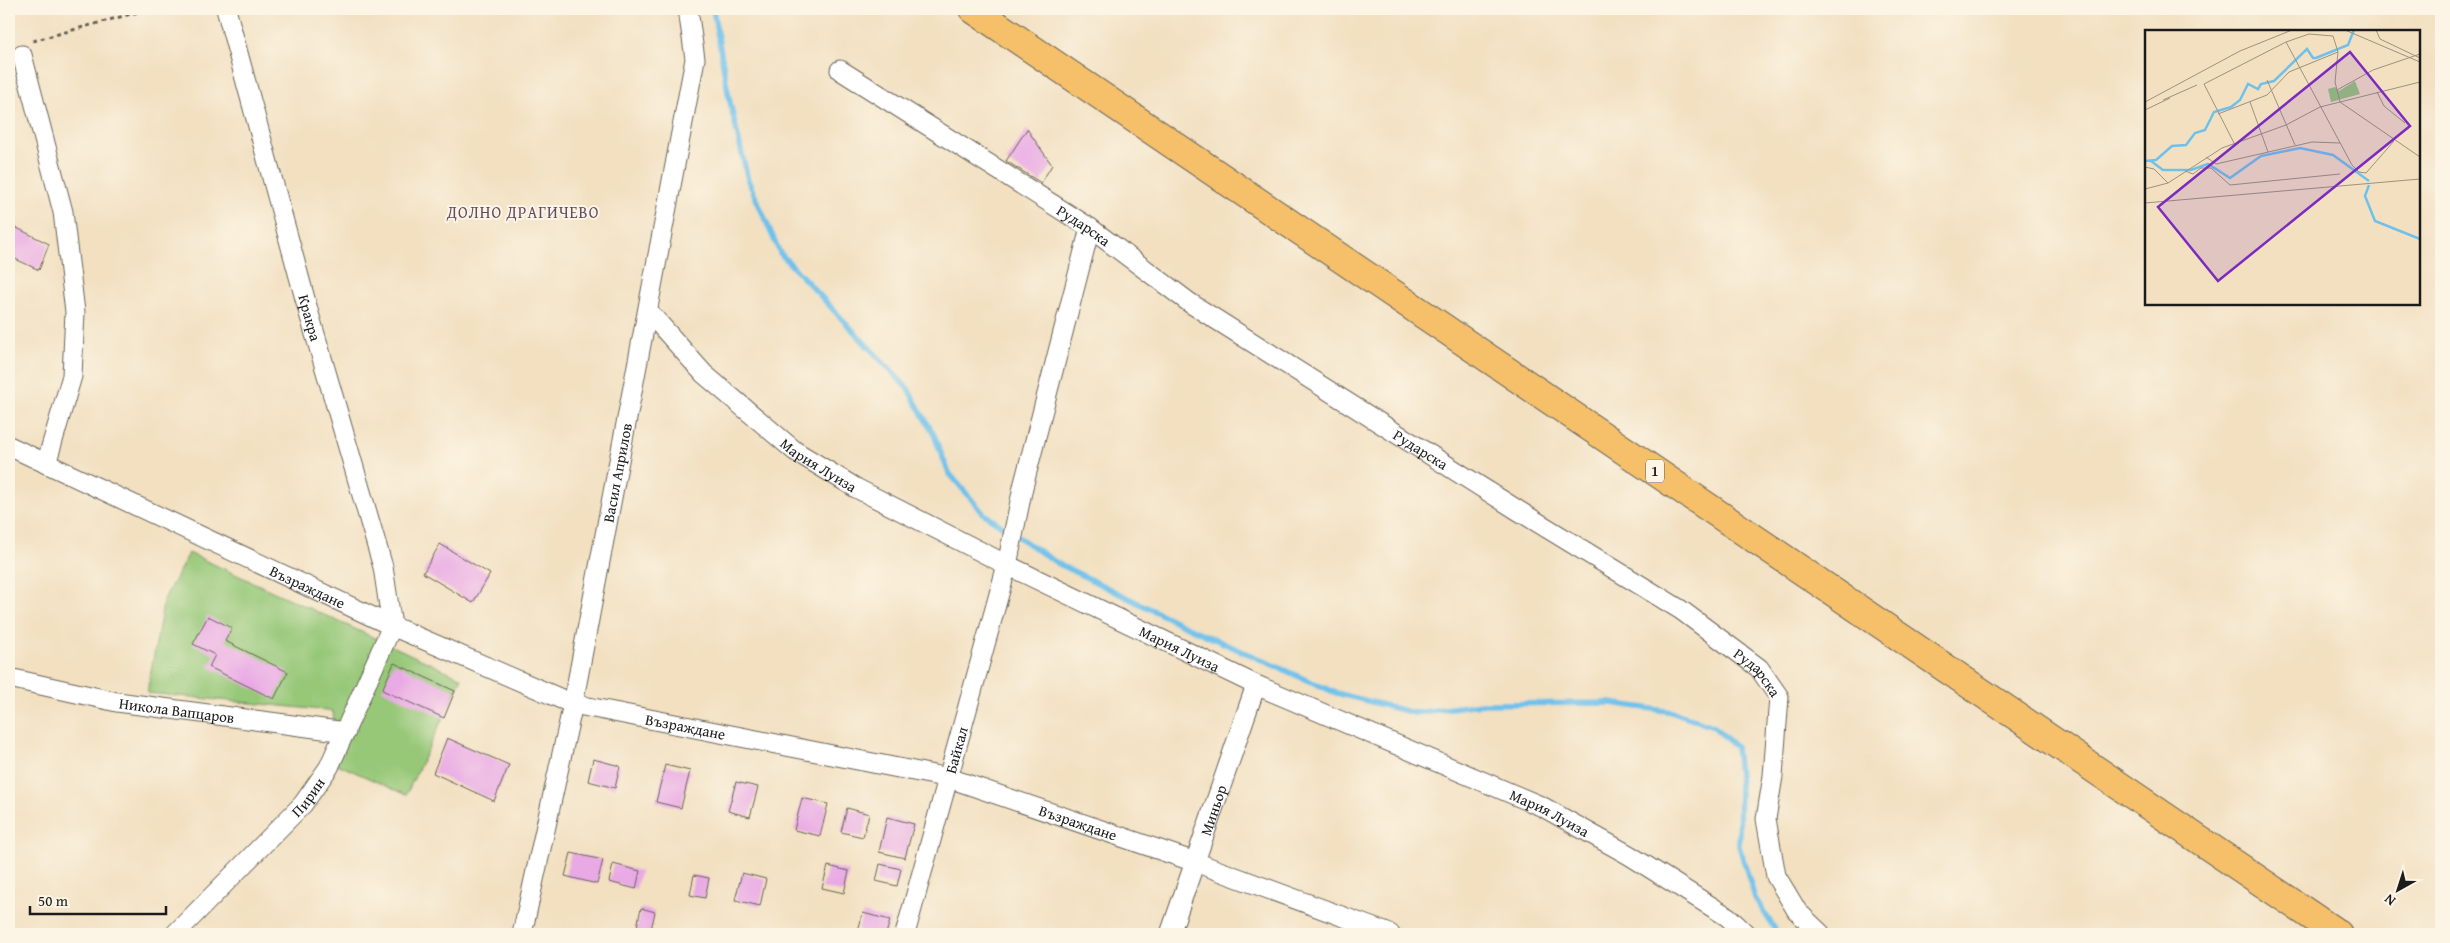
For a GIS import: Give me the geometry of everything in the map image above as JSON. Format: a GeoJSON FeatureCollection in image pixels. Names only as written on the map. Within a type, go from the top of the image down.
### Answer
{"type":"FeatureCollection","features":[{"type":"Feature","properties":{"kind":"highway","name":"1"},"geometry":{"type":"LineString","coordinates":[[973,9],[2338,934]]}},
{"type":"Feature","properties":{"kind":"street","name":"Кракра"},"geometry":{"type":"LineString","coordinates":[[226,9],[310,317],[383,567],[392,626]]}},
{"type":"Feature","properties":{"kind":"street","name":"Васил Априлов"},"geometry":{"type":"LineString","coordinates":[[522,934],[573,704],[694,59],[688,9]]}},
{"type":"Feature","properties":{"kind":"street"},"geometry":{"type":"LineString","coordinates":[[22,55],[62,212],[75,312],[72,376],[46,464]]}},
{"type":"Feature","properties":{"kind":"street","name":"Рударска"},"geometry":{"type":"LineString","coordinates":[[840,70],[1090,228],[1190,303],[1519,511],[1681,610],[1759,668],[1779,697],[1773,776],[1766,819],[1776,876],[1797,911],[1821,934]]}},
{"type":"Feature","properties":{"kind":"street","name":"Байкал"},"geometry":{"type":"LineString","coordinates":[[905,934],[950,778],[1007,565],[1016,521],[1090,228]]}},
{"type":"Feature","properties":{"kind":"street","name":"Мария Луиза"},"geometry":{"type":"LineString","coordinates":[[648,311],[704,374],[795,451],[856,488],[1007,565],[1256,685],[1543,807],[1629,855],[1720,912],[1746,934]]}},
{"type":"Feature","properties":{"kind":"street","name":"Възраждане"},"geometry":{"type":"LineString","coordinates":[[9,446],[392,626],[573,704],[950,778],[1195,862],[1390,934]]}},
{"type":"Feature","properties":{"kind":"street","name":"Пирин"},"geometry":{"type":"LineString","coordinates":[[176,934],[303,804],[329,767],[392,626]]}},
{"type":"Feature","properties":{"kind":"street","name":"Никола Вапцаров"},"geometry":{"type":"LineString","coordinates":[[9,678],[117,702],[346,732]]}},
{"type":"Feature","properties":{"kind":"street","name":"Миньор"},"geometry":{"type":"LineString","coordinates":[[1170,934],[1256,685]]}},
{"type":"Feature","properties":{"kind":"path"},"geometry":{"type":"LineString","coordinates":[[22,55],[25,46],[33,41],[149,9]]}},
{"type":"Feature","properties":{"kind":"green space"},"geometry":{"type":"Polygon","coordinates":[[[189,553],[462,678],[406,795],[337,764],[333,711],[147,693],[164,599],[189,553]]]}},
{"type":"Feature","properties":{"kind":"building"},"geometry":{"type":"Polygon","coordinates":[[[1027,129],[1052,165],[1041,183],[1006,161],[1027,129]]]}},
{"type":"Feature","properties":{"kind":"building"},"geometry":{"type":"Polygon","coordinates":[[[9,224],[49,244],[39,270],[9,256],[9,224]]]}},
{"type":"Feature","properties":{"kind":"building"},"geometry":{"type":"Polygon","coordinates":[[[440,544],[490,574],[473,603],[423,573],[440,544]]]}},
{"type":"Feature","properties":{"kind":"building"},"geometry":{"type":"Polygon","coordinates":[[[208,616],[232,628],[225,641],[288,672],[274,699],[209,667],[215,655],[193,644],[208,616]]]}},
{"type":"Feature","properties":{"kind":"building"},"geometry":{"type":"Polygon","coordinates":[[[394,663],[455,691],[444,718],[382,690],[394,663]]]}},
{"type":"Feature","properties":{"kind":"building"},"geometry":{"type":"Polygon","coordinates":[[[447,738],[509,765],[494,801],[433,773],[447,738]]]}},
{"type":"Feature","properties":{"kind":"building"},"geometry":{"type":"Polygon","coordinates":[[[593,759],[620,766],[615,788],[588,781],[593,759]]]}},
{"type":"Feature","properties":{"kind":"building"},"geometry":{"type":"Polygon","coordinates":[[[665,765],[690,771],[681,808],[656,802],[665,765]]]}},
{"type":"Feature","properties":{"kind":"building"},"geometry":{"type":"Polygon","coordinates":[[[736,782],[758,787],[750,817],[728,811],[736,782]]]}},
{"type":"Feature","properties":{"kind":"building"},"geometry":{"type":"Polygon","coordinates":[[[802,798],[828,804],[820,836],[794,830],[802,798]]]}},
{"type":"Feature","properties":{"kind":"building"},"geometry":{"type":"Polygon","coordinates":[[[847,808],[869,814],[863,837],[841,832],[847,808]]]}},
{"type":"Feature","properties":{"kind":"building"},"geometry":{"type":"Polygon","coordinates":[[[887,817],[914,824],[905,858],[879,852],[887,817]]]}},
{"type":"Feature","properties":{"kind":"building"},"geometry":{"type":"Polygon","coordinates":[[[571,853],[603,860],[597,884],[565,876],[571,853]]]}},
{"type":"Feature","properties":{"kind":"building"},"geometry":{"type":"Polygon","coordinates":[[[613,864],[640,871],[636,889],[609,882],[613,864]]]}},
{"type":"Feature","properties":{"kind":"building"},"geometry":{"type":"Polygon","coordinates":[[[880,864],[901,869],[897,886],[876,881],[880,864]]]}},
{"type":"Feature","properties":{"kind":"building"},"geometry":{"type":"Polygon","coordinates":[[[828,866],[849,871],[844,893],[822,888],[828,866]]]}},
{"type":"Feature","properties":{"kind":"building"},"geometry":{"type":"Polygon","coordinates":[[[742,873],[766,879],[760,906],[735,900],[742,873]]]}},
{"type":"Feature","properties":{"kind":"building"},"geometry":{"type":"Polygon","coordinates":[[[694,875],[709,878],[705,898],[690,895],[694,875]]]}},
{"type":"Feature","properties":{"kind":"building"},"geometry":{"type":"Polygon","coordinates":[[[641,908],[655,912],[650,934],[636,931],[641,908]]]}},
{"type":"Feature","properties":{"kind":"building"},"geometry":{"type":"Polygon","coordinates":[[[863,913],[890,920],[886,934],[857,934],[863,913]]]}},
{"type":"Feature","properties":{"kind":"waterway"},"geometry":{"type":"LineString","coordinates":[[713,9],[729,98],[748,180],[780,253],[908,389],[934,435],[949,473],[984,514],[1057,563],[1185,626],[1336,693],[1414,713],[1481,704],[1611,703],[1673,712],[1713,726],[1736,747],[1740,784],[1739,846],[1755,898],[1778,934]]}},
{"type":"Feature","properties":{"kind":"district","name":"ДОЛНО ДРАГИЧЕВО"},"geometry":{"type":"Point","coordinates":[523,212]}}]}
